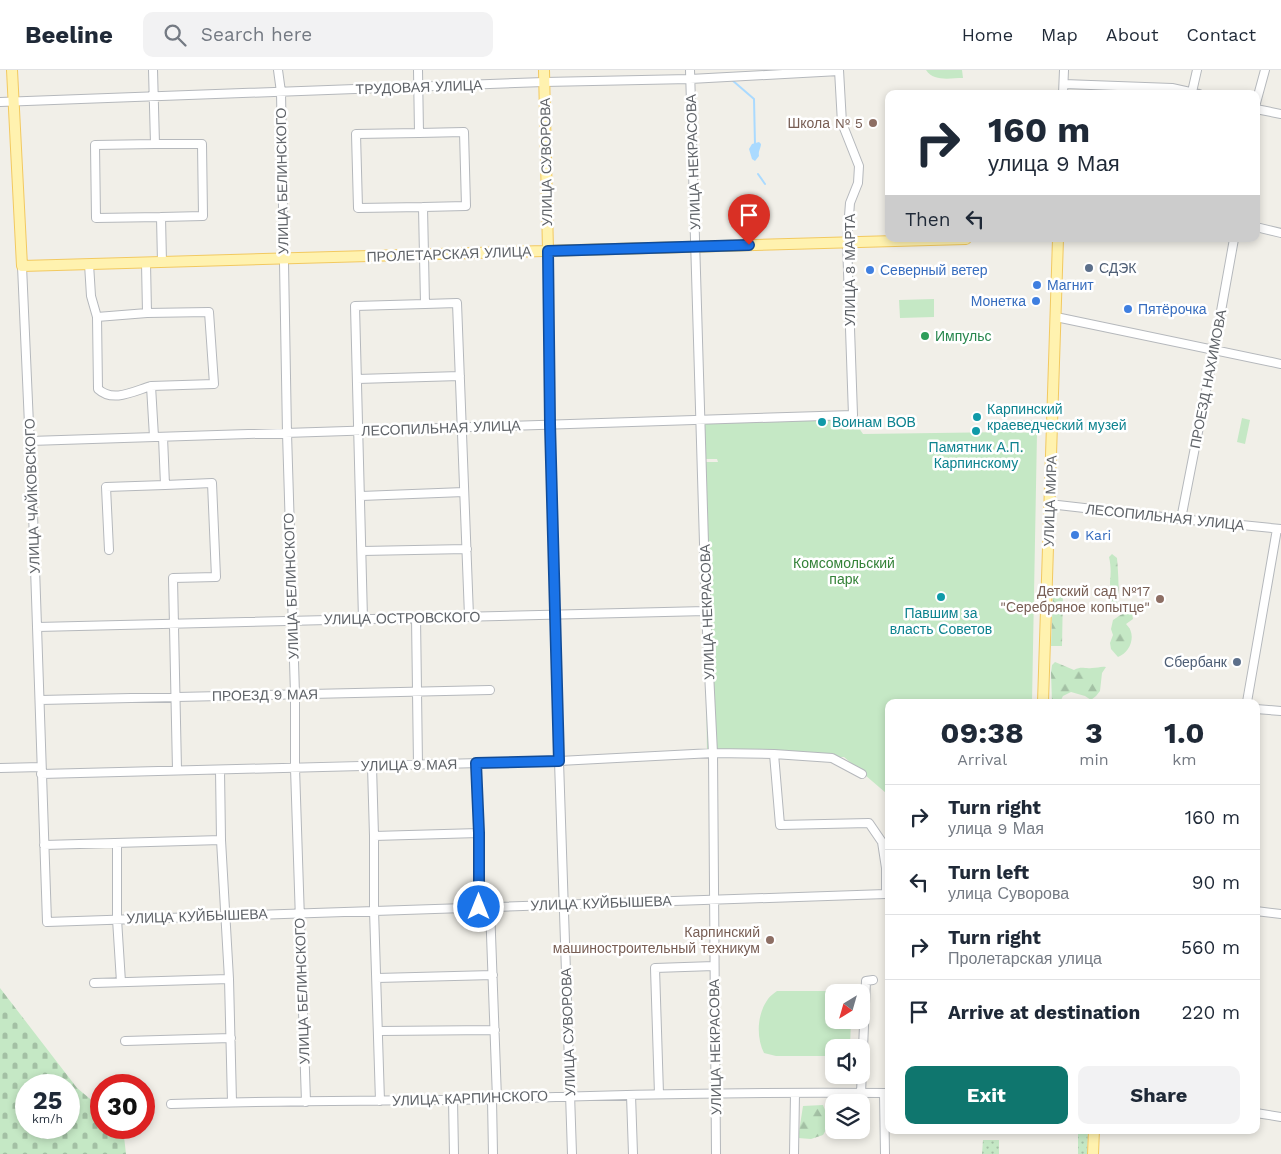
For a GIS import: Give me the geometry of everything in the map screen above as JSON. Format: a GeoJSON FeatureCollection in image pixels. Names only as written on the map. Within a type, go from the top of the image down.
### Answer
{"type":"FeatureCollection","features":[{"type":"Feature","properties":{"kind":"main road","name":"УЛИЦА ЧАЙКОВСКОГО"},"geometry":{"type":"LineString","coordinates":[[12,70],[22,266]]}},
{"type":"Feature","properties":{"kind":"main road","name":"УЛИЦА СУВОРОВА"},"geometry":{"type":"LineString","coordinates":[[544,70],[548,251]]}},
{"type":"Feature","properties":{"kind":"main road","name":"ПРОЛЕТАРСКАЯ УЛИЦА"},"geometry":{"type":"LineString","coordinates":[[22,266],[423,256],[885,241]]}},
{"type":"Feature","properties":{"kind":"main road","name":"УЛИЦА МИРА"},"geometry":{"type":"LineString","coordinates":[[1043,699],[1058,242]]}},
{"type":"Feature","properties":{"kind":"main road"},"geometry":{"type":"LineString","coordinates":[[1093,1154],[1094,1134]]}},
{"type":"Feature","properties":{"kind":"street"},"geometry":{"type":"LineString","coordinates":[[153,70],[155,144]]}},
{"type":"Feature","properties":{"kind":"street","name":"УЛИЦА БЕЛИНСКОГО"},"geometry":{"type":"LineString","coordinates":[[278,70],[281,92],[287,433],[306,1102]]}},
{"type":"Feature","properties":{"kind":"street"},"geometry":{"type":"LineString","coordinates":[[418,70],[419,133]]}},
{"type":"Feature","properties":{"kind":"street","name":"ТРУДОВАЯ УЛИЦА"},"geometry":{"type":"LineString","coordinates":[[0,102],[544,82],[690,74],[839,70]]}},
{"type":"Feature","properties":{"kind":"street","name":"УЛИЦА 8 МАРТА"},"geometry":{"type":"LineString","coordinates":[[839,70],[842,123],[859,166],[858,183],[850,202],[847,242],[853,415]]}},
{"type":"Feature","properties":{"kind":"street"},"geometry":{"type":"LineString","coordinates":[[1063,90],[1064,70]]}},
{"type":"Feature","properties":{"kind":"street"},"geometry":{"type":"LineString","coordinates":[[1195,90],[1197,70]]}},
{"type":"Feature","properties":{"kind":"street"},"geometry":{"type":"LineString","coordinates":[[1259,90],[1265,70]]}},
{"type":"Feature","properties":{"kind":"street","name":"УЛИЦА НЕКРАСОВА"},"geometry":{"type":"LineString","coordinates":[[690,74],[706,611],[713,753],[716,1154]]}},
{"type":"Feature","properties":{"kind":"street"},"geometry":{"type":"LineString","coordinates":[[1064,84],[1172,88],[1181,90]]}},
{"type":"Feature","properties":{"kind":"street"},"geometry":{"type":"LineString","coordinates":[[1260,110],[1281,114]]}},
{"type":"Feature","properties":{"kind":"street"},"geometry":{"type":"LineString","coordinates":[[464,132],[466,206],[423,207],[358,208],[356,134],[464,132]]}},
{"type":"Feature","properties":{"kind":"street"},"geometry":{"type":"LineString","coordinates":[[202,144],[203,216],[161,217],[96,218],[95,145],[202,144]]}},
{"type":"Feature","properties":{"kind":"street"},"geometry":{"type":"LineString","coordinates":[[423,207],[425,304]]}},
{"type":"Feature","properties":{"kind":"street"},"geometry":{"type":"LineString","coordinates":[[161,217],[162,262]]}},
{"type":"Feature","properties":{"kind":"street"},"geometry":{"type":"LineString","coordinates":[[1260,228],[1281,233]]}},
{"type":"Feature","properties":{"kind":"street","name":"ПРОЕЗД НАХИМОВА"},"geometry":{"type":"LineString","coordinates":[[1181,519],[1233,242]]}},
{"type":"Feature","properties":{"kind":"street","name":"УЛИЦА СУВОРОВА"},"geometry":{"type":"LineString","coordinates":[[548,251],[550,424],[572,1154]]}},
{"type":"Feature","properties":{"kind":"street"},"geometry":{"type":"LineString","coordinates":[[146,263],[147,313]]}},
{"type":"Feature","properties":{"kind":"street"},"geometry":{"type":"LineString","coordinates":[[89,264],[91,296],[97,317],[98,389],[101,392],[110,396],[121,395],[151,386],[214,384],[209,312],[147,313],[97,317]]}},
{"type":"Feature","properties":{"kind":"street","name":"УЛИЦА ЧАЙКОВСКОГО"},"geometry":{"type":"LineString","coordinates":[[22,266],[40,700],[46,922]]}},
{"type":"Feature","properties":{"kind":"street"},"geometry":{"type":"LineString","coordinates":[[363,619],[355,306],[457,303],[469,616]]}},
{"type":"Feature","properties":{"kind":"street"},"geometry":{"type":"LineString","coordinates":[[1056,317],[1281,364]]}},
{"type":"Feature","properties":{"kind":"street"},"geometry":{"type":"LineString","coordinates":[[357,379],[460,376]]}},
{"type":"Feature","properties":{"kind":"street"},"geometry":{"type":"LineString","coordinates":[[151,386],[165,485]]}},
{"type":"Feature","properties":{"kind":"street","name":"ЛЕСОПИЛЬНАЯ УЛИЦА"},"geometry":{"type":"LineString","coordinates":[[30,441],[853,415]]}},
{"type":"Feature","properties":{"kind":"street"},"geometry":{"type":"LineString","coordinates":[[1021,425],[1052,425]]}},
{"type":"Feature","properties":{"kind":"street"},"geometry":{"type":"LineString","coordinates":[[109,550],[106,487],[212,483],[216,577],[173,578],[177,770]]}},
{"type":"Feature","properties":{"kind":"street"},"geometry":{"type":"LineString","coordinates":[[360,496],[464,492]]}},
{"type":"Feature","properties":{"kind":"street","name":"ЛЕСОПИЛЬНАЯ УЛИЦА"},"geometry":{"type":"LineString","coordinates":[[1049,504],[1279,529]]}},
{"type":"Feature","properties":{"kind":"street"},"geometry":{"type":"LineString","coordinates":[[1248,699],[1279,529]]}},
{"type":"Feature","properties":{"kind":"street"},"geometry":{"type":"LineString","coordinates":[[362,551],[467,550]]}},
{"type":"Feature","properties":{"kind":"street","name":"УЛИЦА ОСТРОВСКОГО"},"geometry":{"type":"LineString","coordinates":[[37,627],[706,611]]}},
{"type":"Feature","properties":{"kind":"street"},"geometry":{"type":"LineString","coordinates":[[416,618],[418,764]]}},
{"type":"Feature","properties":{"kind":"street","name":"ПРОЕЗД 9 МАЯ"},"geometry":{"type":"LineString","coordinates":[[40,700],[490,690]]}},
{"type":"Feature","properties":{"kind":"street"},"geometry":{"type":"LineString","coordinates":[[1260,709],[1281,711]]}},
{"type":"Feature","properties":{"kind":"street","name":"УЛИЦА 9 МАЯ"},"geometry":{"type":"LineString","coordinates":[[0,768],[41,771],[220,770],[559,761],[713,753],[774,754],[832,758],[862,774]]}},
{"type":"Feature","properties":{"kind":"street","name":"УЛИЦА КУЙБЫШЕВА"},"geometry":{"type":"LineString","coordinates":[[774,754],[780,825],[869,823],[882,842],[885,862]]}},
{"type":"Feature","properties":{"kind":"street"},"geometry":{"type":"LineString","coordinates":[[476,763],[479,833],[479,907]]}},
{"type":"Feature","properties":{"kind":"street"},"geometry":{"type":"LineString","coordinates":[[372,766],[380,1101]]}},
{"type":"Feature","properties":{"kind":"street"},"geometry":{"type":"LineString","coordinates":[[220,770],[221,840],[229,979],[232,1102]]}},
{"type":"Feature","properties":{"kind":"street"},"geometry":{"type":"LineString","coordinates":[[374,836],[479,833]]}},
{"type":"Feature","properties":{"kind":"street"},"geometry":{"type":"LineString","coordinates":[[44,845],[221,840]]}},
{"type":"Feature","properties":{"kind":"street"},"geometry":{"type":"LineString","coordinates":[[117,843],[117,919],[121,982]]}},
{"type":"Feature","properties":{"kind":"street","name":"УЛИЦА КУЙБЫШЕВА"},"geometry":{"type":"LineString","coordinates":[[46,922],[885,894]]}},
{"type":"Feature","properties":{"kind":"street"},"geometry":{"type":"LineString","coordinates":[[490,907],[495,1030],[493,1154]]}},
{"type":"Feature","properties":{"kind":"street"},"geometry":{"type":"LineString","coordinates":[[1260,911],[1281,914]]}},
{"type":"Feature","properties":{"kind":"street"},"geometry":{"type":"LineString","coordinates":[[659,1094],[655,968],[714,966]]}},
{"type":"Feature","properties":{"kind":"street"},"geometry":{"type":"LineString","coordinates":[[377,978],[493,975]]}},
{"type":"Feature","properties":{"kind":"street"},"geometry":{"type":"LineString","coordinates":[[94,982],[229,979]]}},
{"type":"Feature","properties":{"kind":"street"},"geometry":{"type":"LineString","coordinates":[[861,1093],[866,981],[874,980]]}},
{"type":"Feature","properties":{"kind":"street"},"geometry":{"type":"LineString","coordinates":[[379,1031],[495,1030]]}},
{"type":"Feature","properties":{"kind":"street"},"geometry":{"type":"LineString","coordinates":[[125,1041],[230,1038]]}},
{"type":"Feature","properties":{"kind":"street"},"geometry":{"type":"LineString","coordinates":[[794,1154],[795,1093]]}},
{"type":"Feature","properties":{"kind":"street","name":"УЛИЦА КАРПИНСКОГО"},"geometry":{"type":"LineString","coordinates":[[171,1104],[453,1100],[570,1095],[885,1093]]}},
{"type":"Feature","properties":{"kind":"street"},"geometry":{"type":"LineString","coordinates":[[631,1095],[633,1154]]}},
{"type":"Feature","properties":{"kind":"street"},"geometry":{"type":"LineString","coordinates":[[453,1100],[454,1154]]}},
{"type":"Feature","properties":{"kind":"street"},"geometry":{"type":"LineString","coordinates":[[1260,1114],[1281,1117]]}},
{"type":"Feature","properties":{"kind":"street"},"geometry":{"type":"LineString","coordinates":[[885,1134],[885,1154]]}},
{"type":"Feature","properties":{"kind":"green space"},"geometry":{"type":"Polygon","coordinates":[[[926,70],[962,70],[963,78],[938,78],[929,74],[926,70]]]}},
{"type":"Feature","properties":{"kind":"green space"},"geometry":{"type":"Polygon","coordinates":[[[934,299],[934,317],[900,318],[899,300],[934,299]]]}},
{"type":"Feature","properties":{"kind":"green space","name":"Комсомольский парк"},"geometry":{"type":"Polygon","coordinates":[[[852,418],[863,434],[1037,433],[1032,699],[885,699],[885,792],[844,757],[707,758],[704,462],[718,462],[717,459],[704,459],[704,420],[852,418]]]}},
{"type":"Feature","properties":{"kind":"green space"},"geometry":{"type":"Polygon","coordinates":[[[1242,418],[1250,420],[1245,444],[1237,442],[1242,418]]]}},
{"type":"Feature","properties":{"kind":"green space"},"geometry":{"type":"Polygon","coordinates":[[[1112,554],[1117,558],[1118,578],[1118,599],[1114,611],[1111,610],[1111,569],[1109,557],[1112,554]]]}},
{"type":"Feature","properties":{"kind":"green space"},"geometry":{"type":"Polygon","coordinates":[[[1053,593],[1063,593],[1062,646],[1051,646],[1053,593]]]}},
{"type":"Feature","properties":{"kind":"green space"},"geometry":{"type":"Polygon","coordinates":[[[1127,613],[1132,614],[1133,619],[1126,624],[1132,638],[1129,647],[1123,655],[1118,657],[1111,649],[1110,643],[1113,635],[1111,629],[1113,620],[1127,613]]]}},
{"type":"Feature","properties":{"kind":"green space"},"geometry":{"type":"Polygon","coordinates":[[[1055,662],[1074,670],[1106,667],[1102,673],[1100,691],[1092,699],[1071,692],[1063,696],[1062,699],[1052,699],[1052,665],[1055,662]]]}},
{"type":"Feature","properties":{"kind":"green space"},"geometry":{"type":"Polygon","coordinates":[[[0,988],[66,1074],[15,1074],[15,1139],[80,1139],[80,1090],[90,1099],[90,1139],[124,1139],[126,1154],[0,1154],[0,988]]]}},
{"type":"Feature","properties":{"kind":"green space"},"geometry":{"type":"Polygon","coordinates":[[[777,991],[825,991],[825,1029],[851,1029],[850,1039],[825,1039],[825,1056],[776,1056],[764,1053],[761,1047],[759,1026],[764,1005],[777,991]]]}},
{"type":"Feature","properties":{"kind":"green space"},"geometry":{"type":"Polygon","coordinates":[[[823,1105],[825,1110],[825,1132],[823,1135],[811,1139],[798,1138],[803,1106],[823,1105]]]}},
{"type":"Feature","properties":{"kind":"green space"},"geometry":{"type":"Polygon","coordinates":[[[1078,1134],[1088,1134],[1087,1154],[1078,1154],[1078,1134]]]}},
{"type":"Feature","properties":{"kind":"green space"},"geometry":{"type":"Polygon","coordinates":[[[983,1140],[999,1140],[999,1154],[982,1154],[983,1140]]]}},
{"type":"Feature","properties":{"kind":"water"},"geometry":{"type":"Polygon","coordinates":[[[759,142],[761,144],[759,156],[755,161],[752,159],[749,149],[752,144],[759,142]]]}},
{"type":"Feature","properties":{"kind":"waterway"},"geometry":{"type":"LineString","coordinates":[[732,80],[754,99],[755,145]]}},
{"type":"Feature","properties":{"kind":"waterway"},"geometry":{"type":"LineString","coordinates":[[758,174],[765,184]]}},
{"type":"Feature","properties":{"kind":"place","name":"Школа № 5"},"geometry":{"type":"Point","coordinates":[873,123]}},
{"type":"Feature","properties":{"kind":"place","name":"СДЭК"},"geometry":{"type":"Point","coordinates":[1089,268]}},
{"type":"Feature","properties":{"kind":"place","name":"Северный ветер"},"geometry":{"type":"Point","coordinates":[870,270]}},
{"type":"Feature","properties":{"kind":"place","name":"Магнит"},"geometry":{"type":"Point","coordinates":[1037,285]}},
{"type":"Feature","properties":{"kind":"place","name":"Монетка"},"geometry":{"type":"Point","coordinates":[1036,301]}},
{"type":"Feature","properties":{"kind":"place","name":"Пятёрочка"},"geometry":{"type":"Point","coordinates":[1128,309]}},
{"type":"Feature","properties":{"kind":"place","name":"Импульс"},"geometry":{"type":"Point","coordinates":[925,336]}},
{"type":"Feature","properties":{"kind":"place","name":"Карпинский краеведческий музей"},"geometry":{"type":"Point","coordinates":[977,417]}},
{"type":"Feature","properties":{"kind":"place","name":"Воинам ВОВ"},"geometry":{"type":"Point","coordinates":[822,422]}},
{"type":"Feature","properties":{"kind":"place","name":"Памятник А.П. Карпинскому"},"geometry":{"type":"Point","coordinates":[976,431]}},
{"type":"Feature","properties":{"kind":"place","name":"Kari"},"geometry":{"type":"Point","coordinates":[1075,535]}},
{"type":"Feature","properties":{"kind":"place","name":"Павшим за власть Советов"},"geometry":{"type":"Point","coordinates":[941,597]}},
{"type":"Feature","properties":{"kind":"place","name":"Детский сад №17 \"Серебряное копытце\""},"geometry":{"type":"Point","coordinates":[1160,599]}},
{"type":"Feature","properties":{"kind":"place","name":"Сбербанк"},"geometry":{"type":"Point","coordinates":[1237,662]}},
{"type":"Feature","properties":{"kind":"place","name":"Карпинский машиностроительный техникум"},"geometry":{"type":"Point","coordinates":[770,940]}},
{"type":"Feature","properties":{"kind":"route"},"geometry":{"type":"LineString","coordinates":[[479,907],[479,833],[476,763],[559,761],[550,424],[548,251],[749,245]]}}]}
